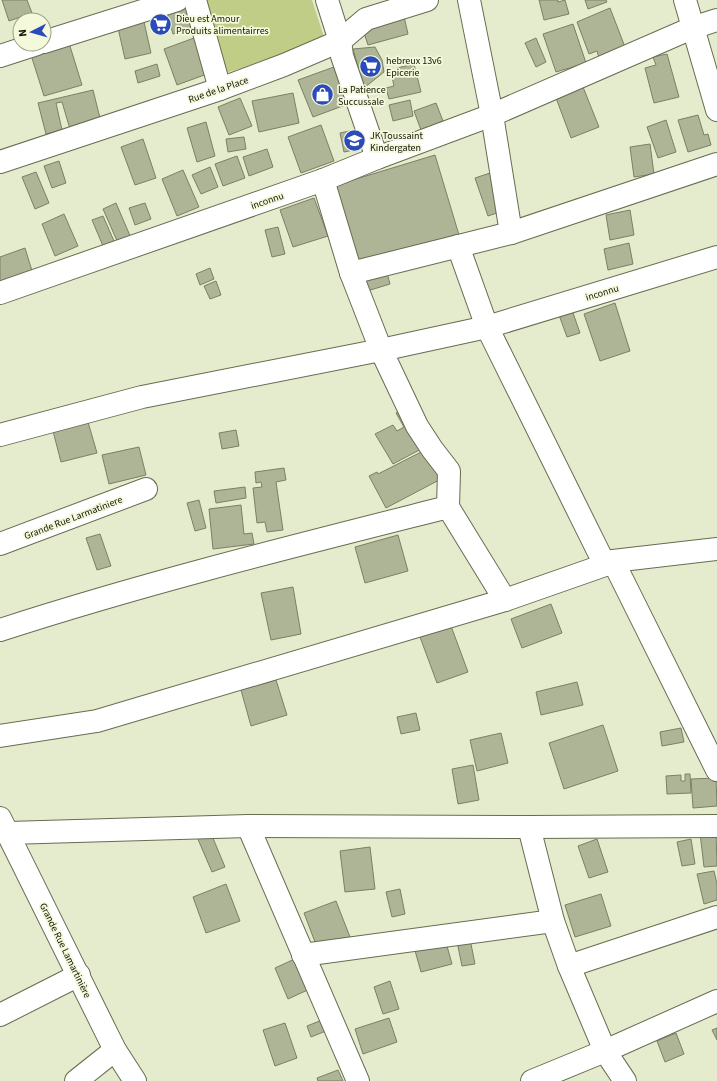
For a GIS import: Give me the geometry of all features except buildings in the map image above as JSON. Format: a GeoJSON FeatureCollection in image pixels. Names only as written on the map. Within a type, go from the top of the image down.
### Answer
{"type":"FeatureCollection","features":[{"type":"Feature","properties":{"kind":"street"},"geometry":{"type":"LineString","coordinates":[[52,39],[177,0]]}},
{"type":"Feature","properties":{"kind":"street"},"geometry":{"type":"LineString","coordinates":[[195,0],[220,89]]}},
{"type":"Feature","properties":{"kind":"street"},"geometry":{"type":"LineString","coordinates":[[327,0],[340,41],[342,56],[377,158]]}},
{"type":"Feature","properties":{"kind":"street","name":"Rue de la Place"},"geometry":{"type":"LineString","coordinates":[[0,162],[220,89],[284,65],[340,41],[366,19],[427,0]]}},
{"type":"Feature","properties":{"kind":"street"},"geometry":{"type":"LineString","coordinates":[[469,0],[492,115],[511,233]]}},
{"type":"Feature","properties":{"kind":"street"},"geometry":{"type":"LineString","coordinates":[[685,0],[717,110]]}},
{"type":"Feature","properties":{"kind":"street","name":"inconnu"},"geometry":{"type":"LineString","coordinates":[[0,293],[323,180],[492,115],[692,28],[717,20]]}},
{"type":"Feature","properties":{"kind":"street"},"geometry":{"type":"LineString","coordinates":[[0,56],[12,52]]}},
{"type":"Feature","properties":{"kind":"street"},"geometry":{"type":"LineString","coordinates":[[351,273],[511,233],[717,164]]}},
{"type":"Feature","properties":{"kind":"street"},"geometry":{"type":"LineString","coordinates":[[323,180],[351,273],[381,350],[417,426],[449,471],[448,507],[505,600]]}},
{"type":"Feature","properties":{"kind":"street"},"geometry":{"type":"LineString","coordinates":[[458,246],[487,327],[717,770]]}},
{"type":"Feature","properties":{"kind":"street","name":"inconnu"},"geometry":{"type":"LineString","coordinates":[[0,435],[142,397],[381,350],[487,327],[717,257]]}},
{"type":"Feature","properties":{"kind":"street","name":"Grande Rue Larmatiniere"},"geometry":{"type":"LineString","coordinates":[[0,544],[146,489]]}},
{"type":"Feature","properties":{"kind":"street"},"geometry":{"type":"LineString","coordinates":[[0,630],[77,605],[187,574],[448,507]]}},
{"type":"Feature","properties":{"kind":"street"},"geometry":{"type":"LineString","coordinates":[[0,736],[97,721],[505,600],[609,563],[717,549]]}},
{"type":"Feature","properties":{"kind":"street"},"geometry":{"type":"LineString","coordinates":[[4,825],[717,826]]}},
{"type":"Feature","properties":{"kind":"street","name":"Grande Rue Lamartinière"},"geometry":{"type":"LineString","coordinates":[[4,825],[115,1050],[135,1081]]}},
{"type":"Feature","properties":{"kind":"street"},"geometry":{"type":"LineString","coordinates":[[248,826],[358,1081]]}},
{"type":"Feature","properties":{"kind":"street"},"geometry":{"type":"LineString","coordinates":[[529,826],[553,921],[605,1051],[625,1081]]}},
{"type":"Feature","properties":{"kind":"street"},"geometry":{"type":"LineString","coordinates":[[570,966],[717,917]]}},
{"type":"Feature","properties":{"kind":"street"},"geometry":{"type":"LineString","coordinates":[[303,956],[553,921]]}},
{"type":"Feature","properties":{"kind":"street"},"geometry":{"type":"LineString","coordinates":[[0,1015],[79,975]]}},
{"type":"Feature","properties":{"kind":"street"},"geometry":{"type":"LineString","coordinates":[[532,1081],[605,1051],[717,1001]]}},
{"type":"Feature","properties":{"kind":"street"},"geometry":{"type":"LineString","coordinates":[[76,1081],[115,1050]]}},
{"type":"Feature","properties":{"kind":"green space"},"geometry":{"type":"Polygon","coordinates":[[[203,0],[312,0],[326,43],[222,74],[203,0]]]}},
{"type":"Feature","properties":{"kind":"place","name":"Dieu est Amour Produits alimentairres"},"geometry":{"type":"Point","coordinates":[161,24]}},
{"type":"Feature","properties":{"kind":"place","name":"hebreux 13v6 Epicerie"},"geometry":{"type":"Point","coordinates":[370,66]}},
{"type":"Feature","properties":{"kind":"place","name":"La Patience Succussale"},"geometry":{"type":"Point","coordinates":[323,95]}},
{"type":"Feature","properties":{"kind":"place","name":"JK Toussaint Kindergaten"},"geometry":{"type":"Point","coordinates":[354,141]}}]}
